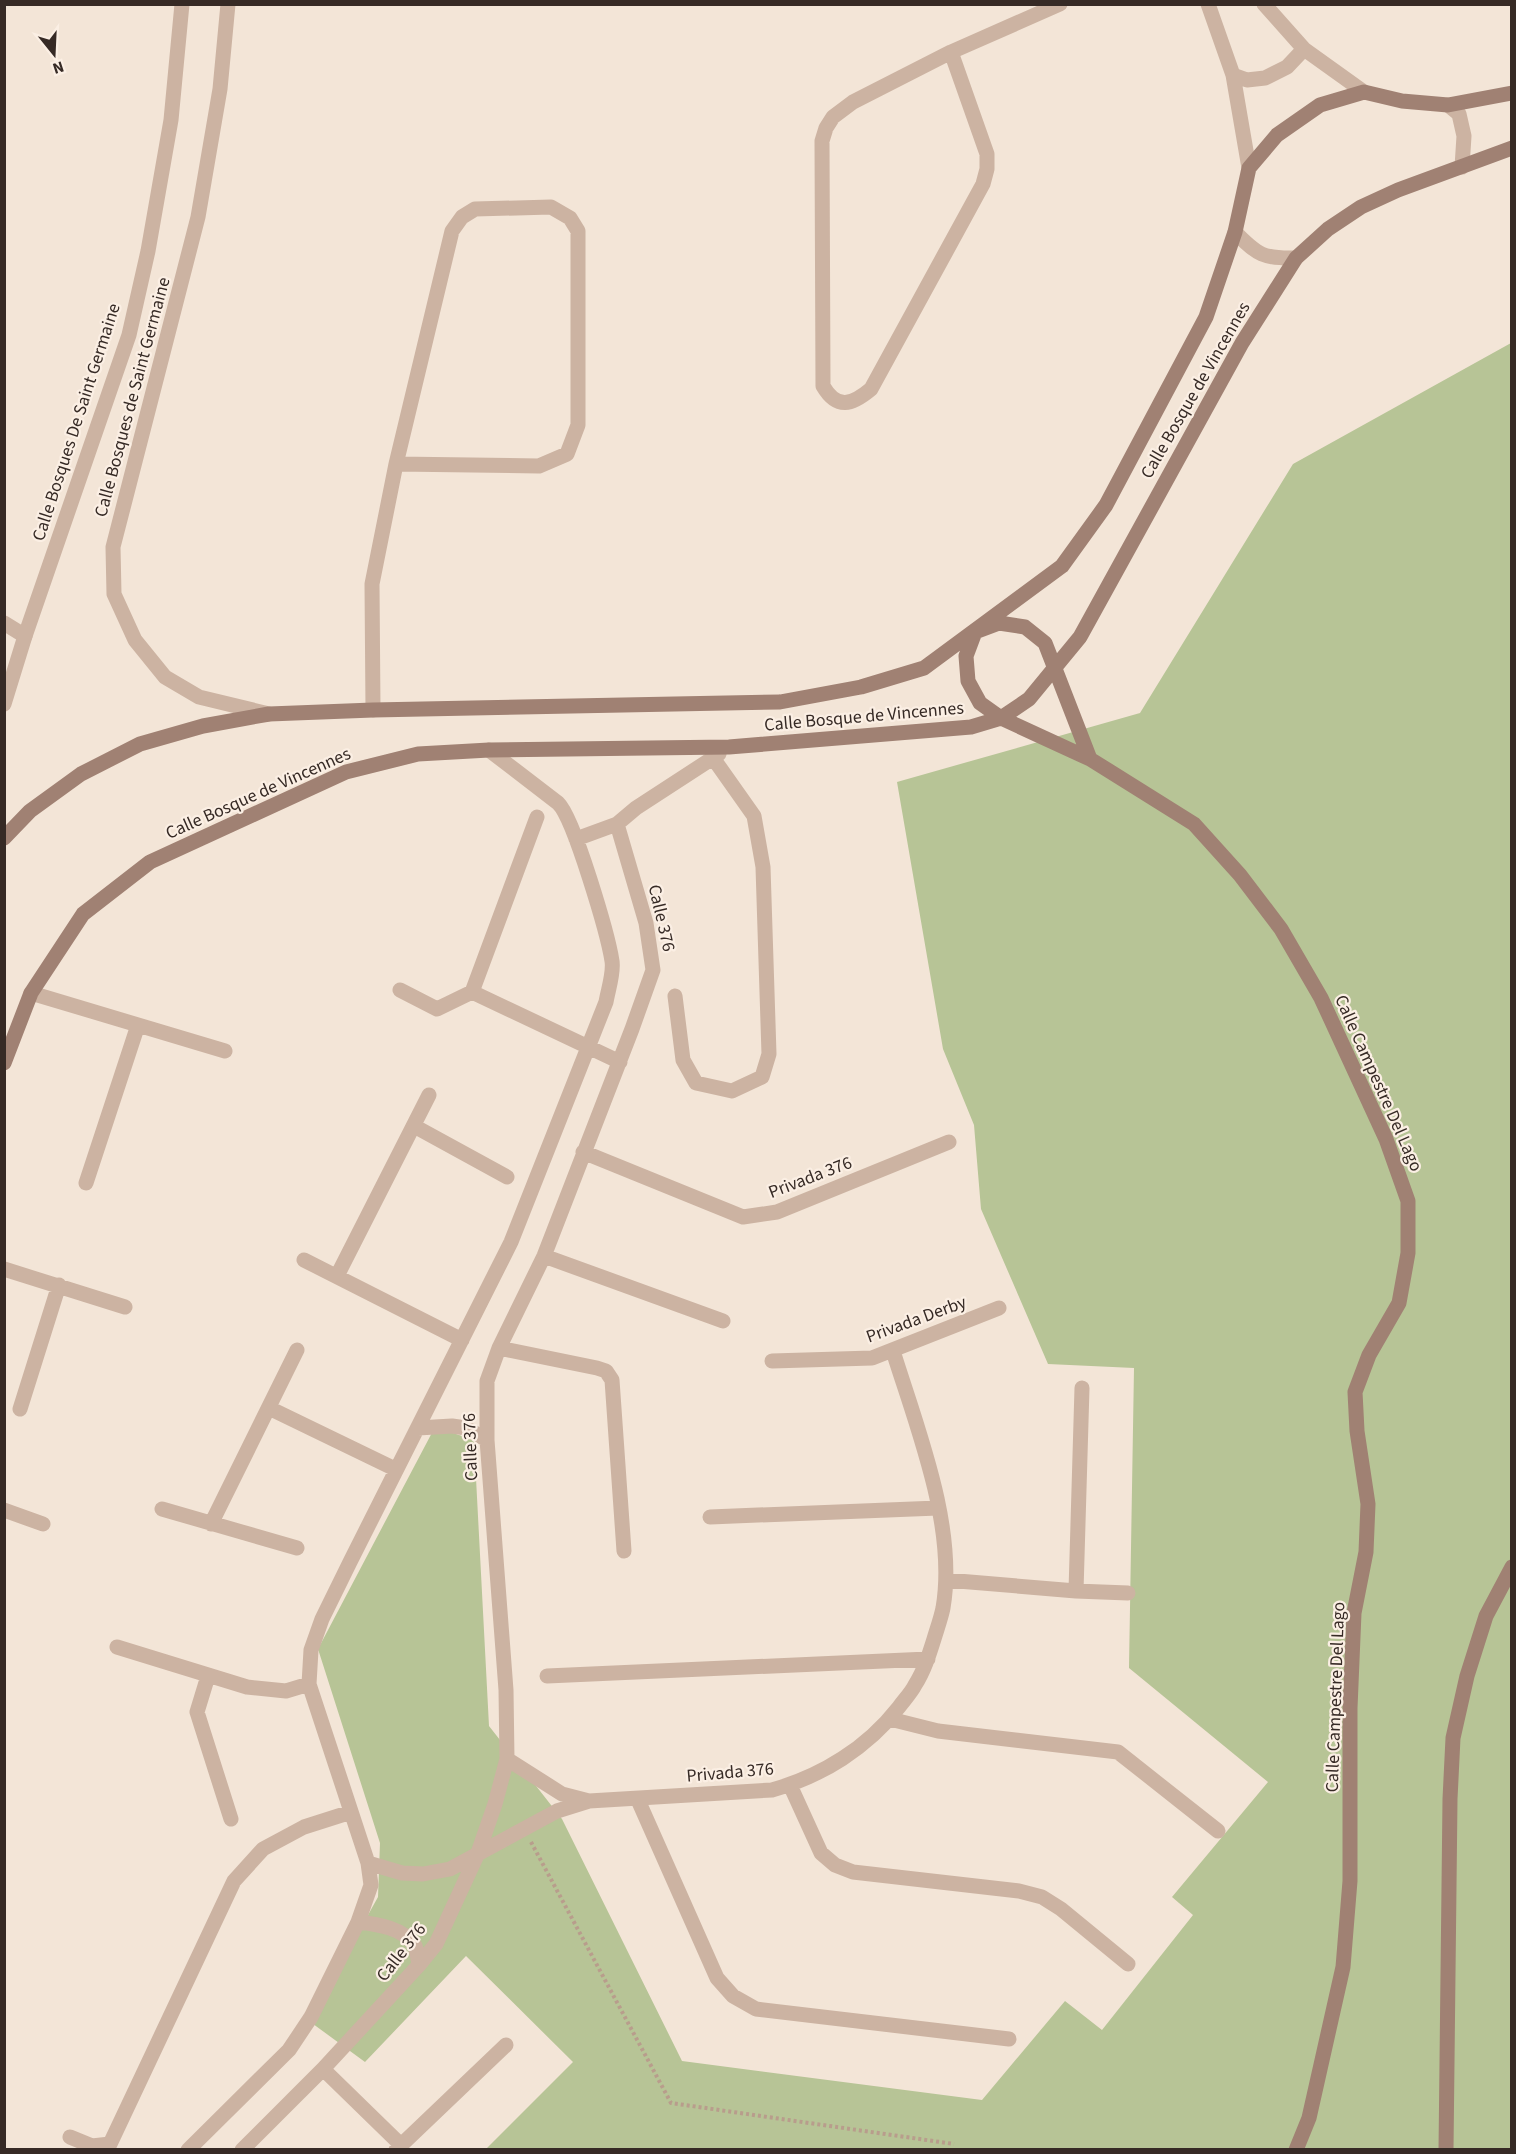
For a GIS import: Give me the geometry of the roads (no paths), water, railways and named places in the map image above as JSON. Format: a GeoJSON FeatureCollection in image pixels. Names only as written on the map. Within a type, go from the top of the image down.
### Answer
{"type":"FeatureCollection","features":[{"type":"Feature","properties":{"kind":"main road","name":"Calle Bosque de Vincennes"},"geometry":{"type":"LineString","coordinates":[[4,838],[30,811],[81,774],[140,744],[203,726],[269,714],[780,702],[861,687],[924,668],[1062,566],[1106,505],[1206,317],[1235,232],[1249,168],[1277,135],[1320,105],[1364,92],[1402,101],[1448,105],[1512,93]]}},
{"type":"Feature","properties":{"kind":"main road","name":"Calle Bosque de Vincennes"},"geometry":{"type":"LineString","coordinates":[[4,1063],[31,993],[83,914],[150,862],[346,772],[418,754],[489,750],[729,747],[971,727],[1001,718],[1029,699],[1080,637],[1242,343],[1296,258],[1328,229],[1361,207],[1398,190],[1512,148]]}},
{"type":"Feature","properties":{"kind":"main road"},"geometry":{"type":"LineString","coordinates":[[975,632],[999,623],[1025,627],[1045,643],[1090,759]]}},
{"type":"Feature","properties":{"kind":"main road","name":"Calle Campestre Del Lago"},"geometry":{"type":"LineString","coordinates":[[975,632],[966,656],[968,681],[980,703],[1001,718],[1090,759],[1194,824],[1240,875],[1281,929],[1321,998],[1386,1139],[1408,1201],[1408,1253],[1399,1303],[1369,1355],[1355,1392],[1357,1431],[1368,1504],[1366,1552],[1354,1613],[1350,1708],[1350,1881],[1343,1967],[1309,2118],[1296,2150]]}},
{"type":"Feature","properties":{"kind":"main road"},"geometry":{"type":"LineString","coordinates":[[1446,2150],[1450,1799],[1453,1738],[1467,1676],[1485,1616],[1512,1567]]}},
{"type":"Feature","properties":{"kind":"street","name":"Calle Bosques De Saint Germaine"},"geometry":{"type":"LineString","coordinates":[[4,705],[25,636],[129,335],[148,251],[171,120],[182,4]]}},
{"type":"Feature","properties":{"kind":"street","name":"Calle Bosques de Saint Germaine"},"geometry":{"type":"LineString","coordinates":[[228,4],[220,89],[198,216],[113,547],[114,594],[135,640],[165,677],[199,697],[269,714]]}},
{"type":"Feature","properties":{"kind":"street"},"geometry":{"type":"LineString","coordinates":[[951,52],[987,154],[987,169],[983,183],[871,389],[859,399],[844,403],[831,398],[824,386],[822,141],[826,128],[833,117],[853,102],[951,52],[1060,4]]}},
{"type":"Feature","properties":{"kind":"street"},"geometry":{"type":"LineString","coordinates":[[1208,4],[1233,75],[1249,168]]}},
{"type":"Feature","properties":{"kind":"street"},"geometry":{"type":"LineString","coordinates":[[1264,4],[1304,50],[1364,92]]}},
{"type":"Feature","properties":{"kind":"street"},"geometry":{"type":"LineString","coordinates":[[1233,75],[1247,80],[1265,78],[1287,67],[1304,50]]}},
{"type":"Feature","properties":{"kind":"street"},"geometry":{"type":"LineString","coordinates":[[1448,105],[1459,114],[1464,136],[1462,167]]}},
{"type":"Feature","properties":{"kind":"street"},"geometry":{"type":"LineString","coordinates":[[373,710],[372,584],[396,464],[452,231],[462,217],[475,209],[551,207],[570,218],[578,231],[578,425],[567,454],[538,466],[396,464]]}},
{"type":"Feature","properties":{"kind":"street"},"geometry":{"type":"LineString","coordinates":[[1235,232],[1251,249],[1273,258],[1296,258]]}},
{"type":"Feature","properties":{"kind":"street"},"geometry":{"type":"LineString","coordinates":[[4,623],[25,636]]}},
{"type":"Feature","properties":{"kind":"street"},"geometry":{"type":"LineString","coordinates":[[576,839],[617,824],[636,808],[729,747]]}},
{"type":"Feature","properties":{"kind":"street"},"geometry":{"type":"LineString","coordinates":[[188,2150],[289,2050],[311,2017],[358,1922],[371,1885],[368,1863],[309,1684],[311,1650],[322,1619],[395,1469],[418,1428],[510,1242],[590,1048],[606,1002],[613,963],[576,839],[562,807],[489,750]]}},
{"type":"Feature","properties":{"kind":"street"},"geometry":{"type":"LineString","coordinates":[[675,996],[683,1060],[696,1083],[732,1091],[762,1077],[769,1054],[763,867],[754,816],[712,758]]}},
{"type":"Feature","properties":{"kind":"street"},"geometry":{"type":"LineString","coordinates":[[400,990],[437,1009],[472,992],[537,817]]}},
{"type":"Feature","properties":{"kind":"street","name":"Calle 376"},"geometry":{"type":"LineString","coordinates":[[242,2150],[323,2069],[436,1944],[478,1853],[495,1804],[507,1759],[506,1690],[488,1440],[488,1381],[500,1348],[544,1256],[620,1062],[653,970],[646,923],[617,824]]}},
{"type":"Feature","properties":{"kind":"street"},"geometry":{"type":"LineString","coordinates":[[472,992],[620,1062]]}},
{"type":"Feature","properties":{"kind":"street"},"geometry":{"type":"LineString","coordinates":[[31,993],[225,1051]]}},
{"type":"Feature","properties":{"kind":"street"},"geometry":{"type":"LineString","coordinates":[[86,1183],[138,1025]]}},
{"type":"Feature","properties":{"kind":"street"},"geometry":{"type":"LineString","coordinates":[[337,1276],[429,1095]]}},
{"type":"Feature","properties":{"kind":"street"},"geometry":{"type":"LineString","coordinates":[[414,1126],[507,1177]]}},
{"type":"Feature","properties":{"kind":"street","name":"Privada 376"},"geometry":{"type":"LineString","coordinates":[[583,1152],[743,1217],[777,1212],[949,1142]]}},
{"type":"Feature","properties":{"kind":"street"},"geometry":{"type":"LineString","coordinates":[[544,1256],[723,1321]]}},
{"type":"Feature","properties":{"kind":"street"},"geometry":{"type":"LineString","coordinates":[[304,1260],[462,1340]]}},
{"type":"Feature","properties":{"kind":"street"},"geometry":{"type":"LineString","coordinates":[[4,1269],[125,1307]]}},
{"type":"Feature","properties":{"kind":"street"},"geometry":{"type":"LineString","coordinates":[[20,1408],[59,1285]]}},
{"type":"Feature","properties":{"kind":"street","name":"Privada Derby"},"geometry":{"type":"LineString","coordinates":[[772,1361],[872,1358],[893,1352],[999,1308]]}},
{"type":"Feature","properties":{"kind":"street"},"geometry":{"type":"LineString","coordinates":[[500,1348],[597,1368],[606,1371],[612,1380],[624,1551]]}},
{"type":"Feature","properties":{"kind":"street"},"geometry":{"type":"LineString","coordinates":[[211,1524],[297,1350]]}},
{"type":"Feature","properties":{"kind":"street","name":"Privada 376"},"geometry":{"type":"LineString","coordinates":[[589,1802],[772,1790],[790,1785],[835,1764],[867,1741],[890,1719],[915,1685],[928,1659],[943,1609],[945,1580],[938,1508],[922,1443],[893,1352]]}},
{"type":"Feature","properties":{"kind":"street"},"geometry":{"type":"LineString","coordinates":[[1076,1591],[1082,1388]]}},
{"type":"Feature","properties":{"kind":"street"},"geometry":{"type":"LineString","coordinates":[[269,1407],[395,1469]]}},
{"type":"Feature","properties":{"kind":"street"},"geometry":{"type":"LineString","coordinates":[[418,1428],[452,1426],[466,1428],[488,1440]]}},
{"type":"Feature","properties":{"kind":"street"},"geometry":{"type":"LineString","coordinates":[[710,1516],[938,1508]]}},
{"type":"Feature","properties":{"kind":"street"},"geometry":{"type":"LineString","coordinates":[[162,1509],[297,1548]]}},
{"type":"Feature","properties":{"kind":"street"},"geometry":{"type":"LineString","coordinates":[[4,1510],[43,1524]]}},
{"type":"Feature","properties":{"kind":"street"},"geometry":{"type":"LineString","coordinates":[[945,1580],[1128,1593]]}},
{"type":"Feature","properties":{"kind":"street"},"geometry":{"type":"LineString","coordinates":[[117,1647],[247,1687],[286,1691],[309,1684]]}},
{"type":"Feature","properties":{"kind":"street"},"geometry":{"type":"LineString","coordinates":[[547,1676],[928,1659]]}},
{"type":"Feature","properties":{"kind":"street"},"geometry":{"type":"LineString","coordinates":[[208,1676],[197,1712],[231,1819]]}},
{"type":"Feature","properties":{"kind":"street"},"geometry":{"type":"LineString","coordinates":[[890,1719],[938,1731],[1118,1752],[1218,1831]]}},
{"type":"Feature","properties":{"kind":"street"},"geometry":{"type":"LineString","coordinates":[[507,1759],[562,1794],[589,1802]]}},
{"type":"Feature","properties":{"kind":"street"},"geometry":{"type":"LineString","coordinates":[[790,1785],[821,1853],[835,1865],[853,1872],[1019,1891],[1042,1897],[1061,1909],[1128,1964]]}},
{"type":"Feature","properties":{"kind":"street"},"geometry":{"type":"LineString","coordinates":[[638,1800],[717,1978],[733,1996],[756,2009],[1009,2039]]}},
{"type":"Feature","properties":{"kind":"street"},"geometry":{"type":"LineString","coordinates":[[368,1863],[402,1873],[423,1874],[450,1869],[557,1811],[589,1802]]}},
{"type":"Feature","properties":{"kind":"street"},"geometry":{"type":"LineString","coordinates":[[70,2137],[92,2146],[110,2144],[234,1881],[263,1849],[304,1827],[351,1812]]}},
{"type":"Feature","properties":{"kind":"street"},"geometry":{"type":"LineString","coordinates":[[358,1922],[381,1924],[404,1935],[415,1947],[419,1965]]}},
{"type":"Feature","properties":{"kind":"street"},"geometry":{"type":"LineString","coordinates":[[323,2069],[398,2147],[506,2045]]}}]}
